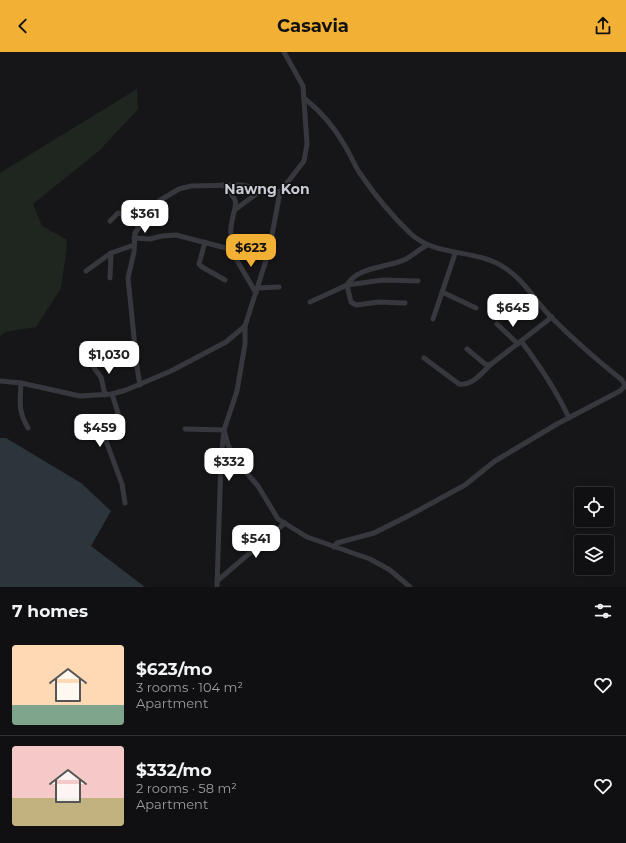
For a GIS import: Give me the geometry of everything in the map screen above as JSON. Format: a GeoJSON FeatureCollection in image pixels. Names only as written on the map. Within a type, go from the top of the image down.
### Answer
{"type":"FeatureCollection","features":[{"type":"Feature","properties":{"kind":"street"},"geometry":{"type":"LineString","coordinates":[[217,587],[221,459],[224,430],[237,391],[246,344],[245,326],[269,251],[280,192],[304,161],[307,144],[303,86],[284,52]]}},
{"type":"Feature","properties":{"kind":"street"},"geometry":{"type":"LineString","coordinates":[[304,98],[334,130],[344,144],[359,172],[395,218],[411,234],[427,245],[455,254],[479,258],[504,267],[513,274],[552,317],[624,383],[624,388],[620,391],[557,424],[495,461],[465,485],[374,533],[338,543],[334,547]]}},
{"type":"Feature","properties":{"kind":"street"},"geometry":{"type":"LineString","coordinates":[[140,385],[128,290],[128,278],[134,252],[134,238],[139,227],[159,201],[166,196],[191,186],[223,184],[280,192]]}},
{"type":"Feature","properties":{"kind":"street"},"geometry":{"type":"LineString","coordinates":[[223,184],[236,199],[236,209],[231,227],[232,252],[257,291]]}},
{"type":"Feature","properties":{"kind":"street"},"geometry":{"type":"LineString","coordinates":[[236,209],[263,189]]}},
{"type":"Feature","properties":{"kind":"street"},"geometry":{"type":"LineString","coordinates":[[110,220],[118,213],[126,215],[139,227]]}},
{"type":"Feature","properties":{"kind":"street"},"geometry":{"type":"LineString","coordinates":[[134,238],[150,239],[176,235],[205,242],[232,252]]}},
{"type":"Feature","properties":{"kind":"street"},"geometry":{"type":"LineString","coordinates":[[205,242],[200,264],[202,267],[225,280]]}},
{"type":"Feature","properties":{"kind":"street"},"geometry":{"type":"LineString","coordinates":[[86,271],[111,253],[134,245]]}},
{"type":"Feature","properties":{"kind":"street"},"geometry":{"type":"LineString","coordinates":[[405,304],[378,302],[356,305],[351,302],[347,286],[350,280],[373,268],[404,259],[427,245]]}},
{"type":"Feature","properties":{"kind":"street"},"geometry":{"type":"LineString","coordinates":[[110,278],[111,253]]}},
{"type":"Feature","properties":{"kind":"street"},"geometry":{"type":"LineString","coordinates":[[433,319],[455,254]]}},
{"type":"Feature","properties":{"kind":"street"},"geometry":{"type":"LineString","coordinates":[[310,302],[347,286],[383,280],[418,281]]}},
{"type":"Feature","properties":{"kind":"street"},"geometry":{"type":"LineString","coordinates":[[257,291],[279,287]]}},
{"type":"Feature","properties":{"kind":"street"},"geometry":{"type":"LineString","coordinates":[[442,292],[476,308]]}},
{"type":"Feature","properties":{"kind":"street"},"geometry":{"type":"LineString","coordinates":[[424,358],[460,384],[470,384],[490,365],[552,317]]}},
{"type":"Feature","properties":{"kind":"street"},"geometry":{"type":"LineString","coordinates":[[497,324],[538,362],[557,393],[569,418]]}},
{"type":"Feature","properties":{"kind":"street"},"geometry":{"type":"LineString","coordinates":[[0,381],[22,383],[80,396],[112,394],[140,385],[172,371],[226,342],[245,326]]}},
{"type":"Feature","properties":{"kind":"street"},"geometry":{"type":"LineString","coordinates":[[466,349],[485,364],[490,365]]}},
{"type":"Feature","properties":{"kind":"street"},"geometry":{"type":"LineString","coordinates":[[94,368],[101,377],[105,395]]}},
{"type":"Feature","properties":{"kind":"street"},"geometry":{"type":"LineString","coordinates":[[22,383],[20,406],[22,417],[28,428]]}},
{"type":"Feature","properties":{"kind":"street"},"geometry":{"type":"LineString","coordinates":[[112,394],[118,413],[104,425],[102,430],[122,484],[125,503]]}},
{"type":"Feature","properties":{"kind":"street"},"geometry":{"type":"LineString","coordinates":[[185,429],[224,430]]}},
{"type":"Feature","properties":{"kind":"street"},"geometry":{"type":"LineString","coordinates":[[224,430],[228,445],[238,464],[258,486],[278,519],[307,537],[370,559],[390,570],[410,587]]}},
{"type":"Feature","properties":{"kind":"street"},"geometry":{"type":"LineString","coordinates":[[217,581],[285,523]]}},
{"type":"Feature","properties":{"kind":"shaded area"},"geometry":{"type":"Polygon","coordinates":[[[137,89],[138,109],[100,150],[33,204],[42,226],[66,239],[67,246],[61,288],[36,327],[5,332],[0,336],[0,173],[137,89]]]}},
{"type":"Feature","properties":{"kind":"shaded area"},"geometry":{"type":"Polygon","coordinates":[[[0,438],[6,438],[81,483],[111,511],[91,546],[145,587],[0,587],[0,438]]]}},
{"type":"Feature","properties":{"kind":"district","name":"Nawng Kon"},"geometry":{"type":"Point","coordinates":[267,189]}}]}
